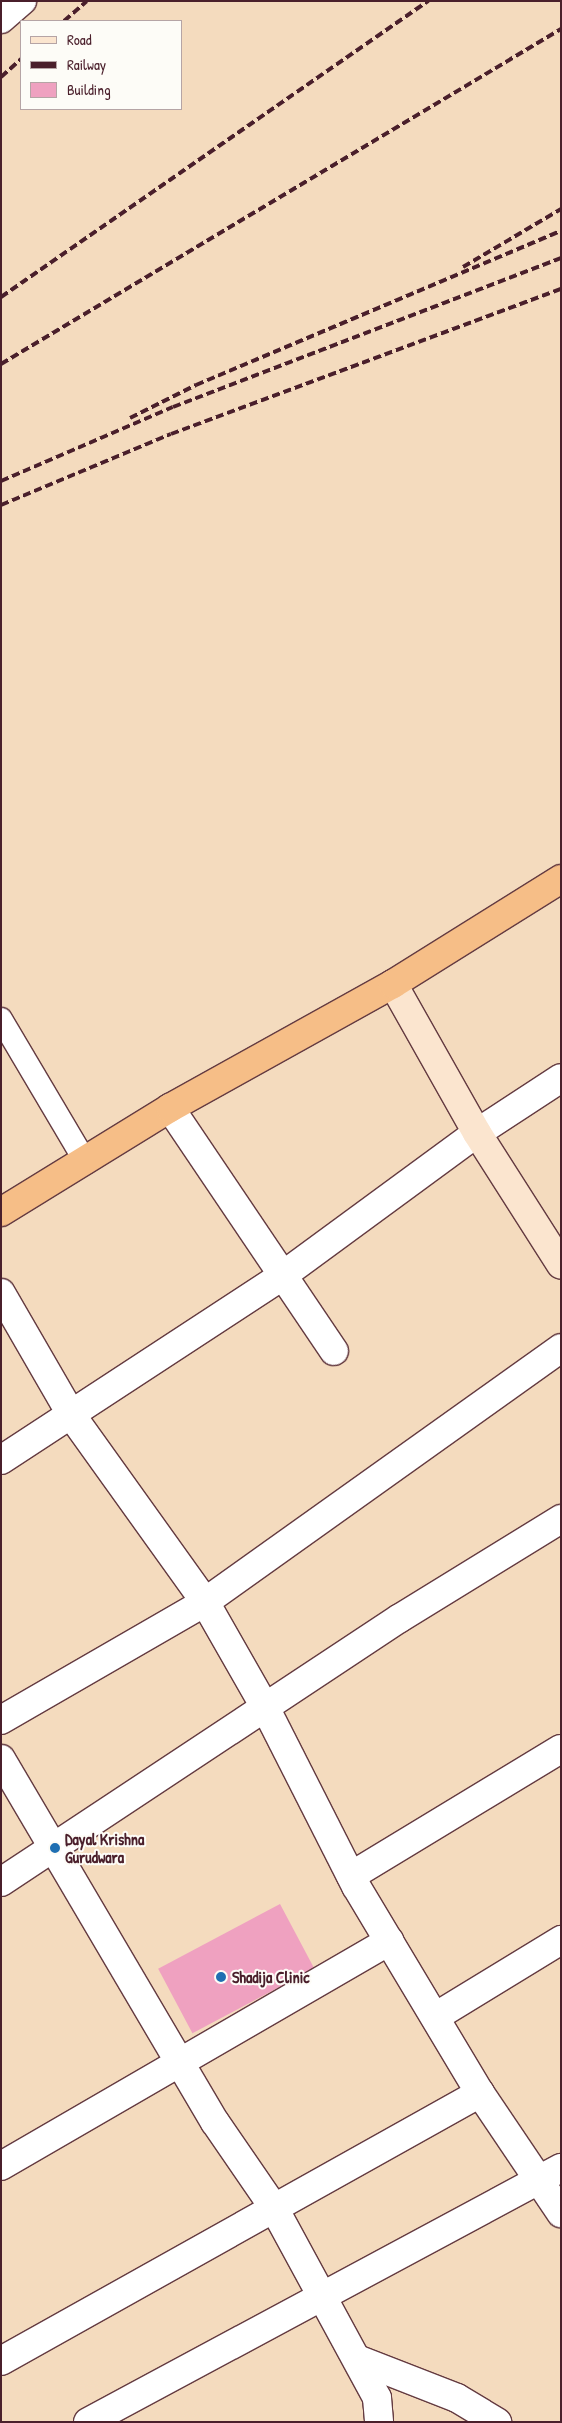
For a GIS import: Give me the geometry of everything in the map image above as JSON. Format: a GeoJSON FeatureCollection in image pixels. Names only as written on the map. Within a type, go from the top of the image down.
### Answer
{"type":"FeatureCollection","features":[{"type":"Feature","properties":{"kind":"highway"},"geometry":{"type":"LineString","coordinates":[[1,1212],[86,1163],[170,1108],[393,984],[561,879]]}},
{"type":"Feature","properties":{"kind":"street"},"geometry":{"type":"LineString","coordinates":[[1,19],[22,1]]}},
{"type":"Feature","properties":{"kind":"street"},"geometry":{"type":"LineString","coordinates":[[393,984],[476,1133],[561,1265]]}},
{"type":"Feature","properties":{"kind":"street"},"geometry":{"type":"LineString","coordinates":[[1,1460],[72,1416],[282,1276],[476,1133],[561,1078]]}},
{"type":"Feature","properties":{"kind":"street"},"geometry":{"type":"LineString","coordinates":[[170,1108],[334,1352]]}},
{"type":"Feature","properties":{"kind":"street"},"geometry":{"type":"LineString","coordinates":[[1,1293],[72,1416],[205,1602],[265,1708],[351,1876],[480,2093],[550,2174],[561,2213]]}},
{"type":"Feature","properties":{"kind":"street"},"geometry":{"type":"LineString","coordinates":[[1,1720],[205,1602],[561,1348]]}},
{"type":"Feature","properties":{"kind":"street"},"geometry":{"type":"LineString","coordinates":[[1,1882],[265,1708],[561,1519]]}},
{"type":"Feature","properties":{"kind":"street"},"geometry":{"type":"LineString","coordinates":[[351,1876],[561,1749]]}},
{"type":"Feature","properties":{"kind":"street"},"geometry":{"type":"LineString","coordinates":[[1,1759],[179,2060],[274,2208],[377,2398],[379,2422]]}},
{"type":"Feature","properties":{"kind":"street"},"geometry":{"type":"LineString","coordinates":[[435,2017],[561,1940]]}},
{"type":"Feature","properties":{"kind":"street"},"geometry":{"type":"LineString","coordinates":[[1,2166],[179,2060],[389,1941]]}},
{"type":"Feature","properties":{"kind":"street"},"geometry":{"type":"LineString","coordinates":[[1,2361],[480,2093]]}},
{"type":"Feature","properties":{"kind":"street"},"geometry":{"type":"LineString","coordinates":[[88,2422],[322,2294],[550,2174]]}},
{"type":"Feature","properties":{"kind":"street"},"geometry":{"type":"LineString","coordinates":[[357,2359],[457,2398],[497,2422]]}},
{"type":"Feature","properties":{"kind":"lane"},"geometry":{"type":"LineString","coordinates":[[1,1019],[86,1163]]}},
{"type":"Feature","properties":{"kind":"building"},"geometry":{"type":"Polygon","coordinates":[[[280,1904],[314,1968],[192,2033],[158,1969],[280,1904]]]}},
{"type":"Feature","properties":{"kind":"railway"},"geometry":{"type":"LineString","coordinates":[[65,20],[87,1]]}},
{"type":"Feature","properties":{"kind":"railway"},"geometry":{"type":"LineString","coordinates":[[1,297],[428,1]]}},
{"type":"Feature","properties":{"kind":"railway"},"geometry":{"type":"LineString","coordinates":[[1,364],[561,29]]}},
{"type":"Feature","properties":{"kind":"railway"},"geometry":{"type":"LineString","coordinates":[[1,77],[20,60]]}},
{"type":"Feature","properties":{"kind":"railway"},"geometry":{"type":"LineString","coordinates":[[463,267],[561,209]]}},
{"type":"Feature","properties":{"kind":"railway"},"geometry":{"type":"LineString","coordinates":[[130,418],[196,385],[561,231]]}},
{"type":"Feature","properties":{"kind":"railway"},"geometry":{"type":"LineString","coordinates":[[1,481],[173,407],[561,258]]}},
{"type":"Feature","properties":{"kind":"railway"},"geometry":{"type":"LineString","coordinates":[[1,505],[171,434],[561,289]]}},
{"type":"Feature","properties":{"kind":"place","name":"Dayal Krishna Gurudwara"},"geometry":{"type":"Point","coordinates":[55,1848]}},
{"type":"Feature","properties":{"kind":"place","name":"Shadija Clinic"},"geometry":{"type":"Point","coordinates":[221,1977]}}]}
